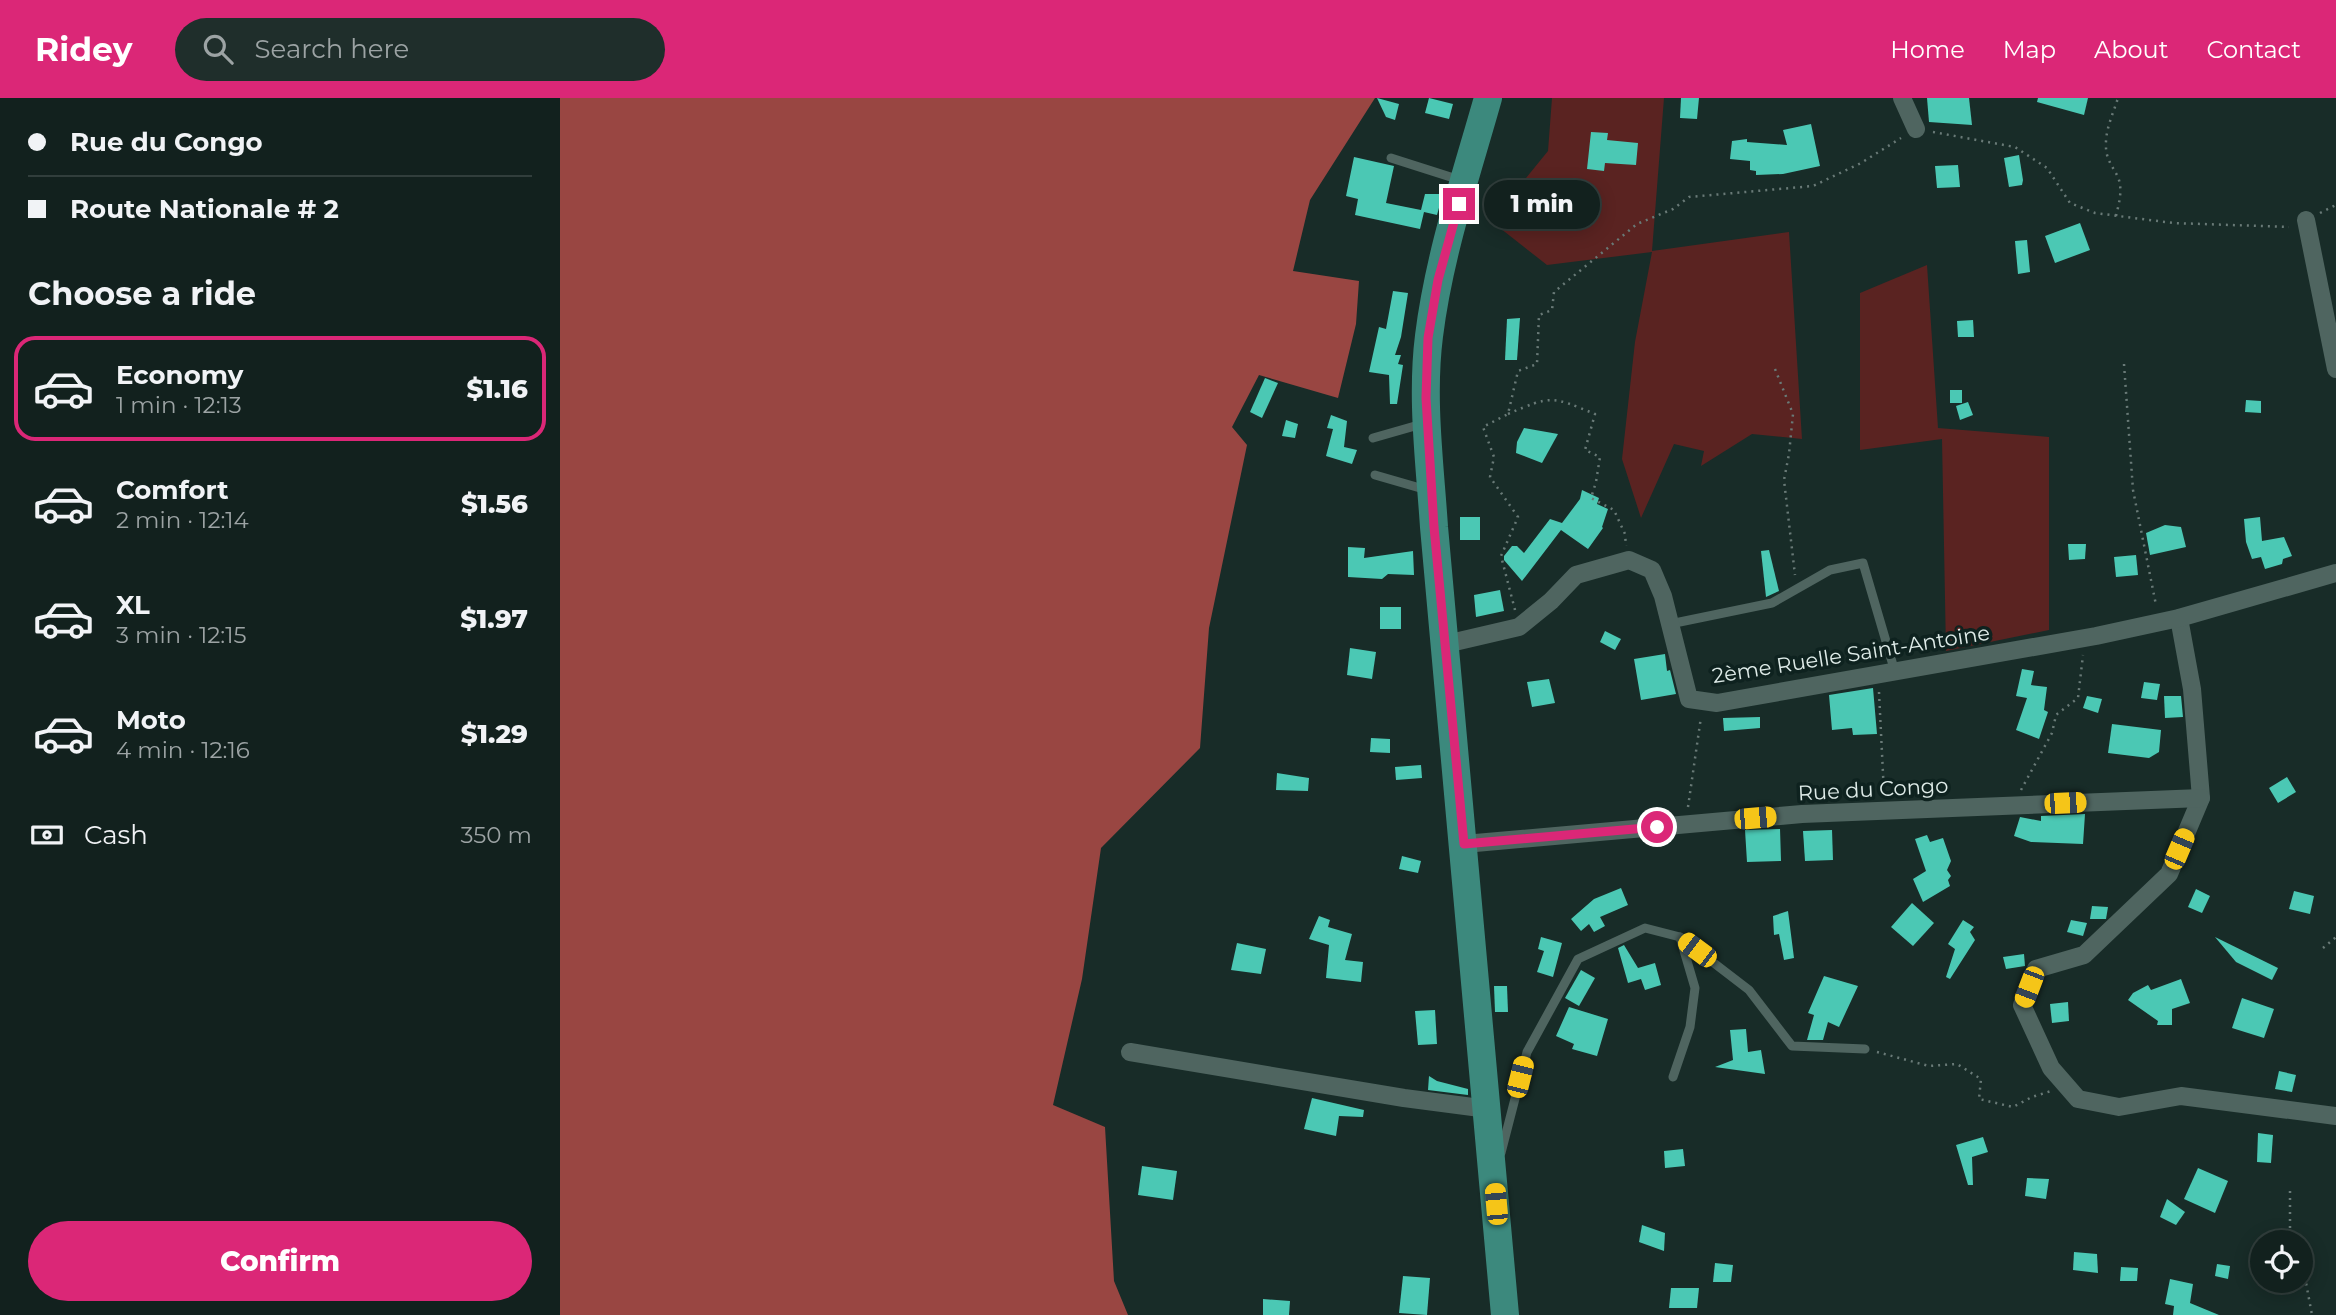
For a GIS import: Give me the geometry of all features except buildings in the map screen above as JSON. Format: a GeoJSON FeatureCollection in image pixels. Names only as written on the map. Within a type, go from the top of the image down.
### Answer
{"type":"FeatureCollection","features":[{"type":"Feature","properties":{"kind":"main road"},"geometry":{"type":"LineString","coordinates":[[1488,98],[1438,280],[1428,338],[1426,398],[1505,1315]]}},
{"type":"Feature","properties":{"kind":"street"},"geometry":{"type":"LineString","coordinates":[[1902,98],[1916,129]]}},
{"type":"Feature","properties":{"kind":"street"},"geometry":{"type":"LineString","coordinates":[[2306,220],[2336,369]]}},
{"type":"Feature","properties":{"kind":"street"},"geometry":{"type":"LineString","coordinates":[[1446,644],[1519,627],[1551,601],[1576,575],[1629,560]]}},
{"type":"Feature","properties":{"kind":"street","name":"2ème Ruelle Saint-Antoine"},"geometry":{"type":"LineString","coordinates":[[1629,560],[1652,570],[1663,596],[1689,699],[1717,703],[2085,638],[2179,618],[2336,573]]}},
{"type":"Feature","properties":{"kind":"street"},"geometry":{"type":"LineString","coordinates":[[2179,618],[2192,689],[2201,798],[2169,874],[2084,955],[2036,969],[2022,1005],[2051,1068],[2078,1099],[2119,1107],[2181,1096],[2336,1116]]}},
{"type":"Feature","properties":{"kind":"street","name":"Rue du Congo"},"geometry":{"type":"LineString","coordinates":[[1464,844],[1802,814],[2201,798]]}},
{"type":"Feature","properties":{"kind":"street"},"geometry":{"type":"LineString","coordinates":[[1130,1052],[1404,1098],[1488,1109]]}},
{"type":"Feature","properties":{"kind":"lane"},"geometry":{"type":"LineString","coordinates":[[1391,158],[1465,182]]}},
{"type":"Feature","properties":{"kind":"lane"},"geometry":{"type":"LineString","coordinates":[[1373,438],[1428,423]]}},
{"type":"Feature","properties":{"kind":"lane"},"geometry":{"type":"LineString","coordinates":[[1375,475],[1432,492]]}},
{"type":"Feature","properties":{"kind":"lane"},"geometry":{"type":"LineString","coordinates":[[1670,624],[1772,603],[1830,570],[1863,563],[1886,673]]}},
{"type":"Feature","properties":{"kind":"lane"},"geometry":{"type":"LineString","coordinates":[[1494,1179],[1527,1052],[1578,959],[1645,928],[1680,937],[1749,990],[1791,1046],[1864,1049]]}},
{"type":"Feature","properties":{"kind":"lane"},"geometry":{"type":"LineString","coordinates":[[1673,1077],[1690,1027],[1695,989],[1680,937]]}},
{"type":"Feature","properties":{"kind":"path"},"geometry":{"type":"LineString","coordinates":[[2116,216],[2120,184],[2108,160],[2106,147],[2108,129],[2118,98]]}},
{"type":"Feature","properties":{"kind":"path"},"geometry":{"type":"LineString","coordinates":[[1508,414],[1518,371],[1537,364],[1539,315],[1552,310],[1555,292],[1637,224],[1673,209],[1689,197],[1813,186],[1861,163],[1916,129],[2015,148],[2048,168],[2070,203],[2095,213],[2174,223],[2294,227],[2336,205]]}},
{"type":"Feature","properties":{"kind":"path"},"geometry":{"type":"LineString","coordinates":[[2124,364],[2133,490],[2160,622]]}},
{"type":"Feature","properties":{"kind":"path"},"geometry":{"type":"LineString","coordinates":[[1775,369],[1793,414],[1784,480],[1797,589]]}},
{"type":"Feature","properties":{"kind":"path"},"geometry":{"type":"LineString","coordinates":[[1519,627],[1501,556],[1518,517],[1490,478],[1494,457],[1483,428],[1541,400],[1558,399],[1595,414],[1585,450],[1600,457],[1597,482],[1591,498],[1614,510],[1625,534],[1629,560]]}},
{"type":"Feature","properties":{"kind":"path"},"geometry":{"type":"LineString","coordinates":[[2013,805],[2052,733],[2056,715],[2078,698],[2085,638]]}},
{"type":"Feature","properties":{"kind":"path"},"geometry":{"type":"LineString","coordinates":[[1885,811],[1886,673]]}},
{"type":"Feature","properties":{"kind":"path"},"geometry":{"type":"LineString","coordinates":[[1685,824],[1704,701]]}},
{"type":"Feature","properties":{"kind":"path"},"geometry":{"type":"LineString","coordinates":[[2323,948],[2336,937]]}},
{"type":"Feature","properties":{"kind":"path"},"geometry":{"type":"LineString","coordinates":[[1864,1049],[1929,1066],[1956,1063],[1981,1079],[1979,1099],[2013,1107],[2032,1097],[2067,1087]]}},
{"type":"Feature","properties":{"kind":"path"},"geometry":{"type":"LineString","coordinates":[[2290,1191],[2291,1230]]}},
{"type":"Feature","properties":{"kind":"path"},"geometry":{"type":"LineString","coordinates":[[2308,1293],[2312,1315]]}},
{"type":"Feature","properties":{"kind":"shaded area"},"geometry":{"type":"Polygon","coordinates":[[[560,98],[1375,98],[1310,200],[1293,271],[1359,281],[1356,324],[1338,398],[1259,375],[1232,427],[1247,445],[1209,628],[1200,748],[1101,848],[1082,979],[1053,1105],[1105,1127],[1114,1281],[1128,1315],[560,1315],[560,98]]]}},
{"type":"Feature","properties":{"kind":"shaded area"},"geometry":{"type":"Polygon","coordinates":[[[1552,98],[1664,98],[1652,251],[1789,232],[1802,439],[1752,434],[1701,466],[1704,451],[1674,444],[1641,518],[1622,459],[1635,342],[1652,252],[1547,265],[1491,221],[1548,151],[1552,98]]]}},
{"type":"Feature","properties":{"kind":"shaded area"},"geometry":{"type":"Polygon","coordinates":[[[1927,265],[1938,428],[2049,437],[2049,630],[1946,651],[1942,439],[1860,450],[1860,293],[1927,265]]]}},
{"type":"Feature","properties":{"kind":"route"},"geometry":{"type":"LineString","coordinates":[[1459,204],[1438,280],[1428,338],[1426,398],[1434,527],[1464,844],[1657,827]]}}]}
